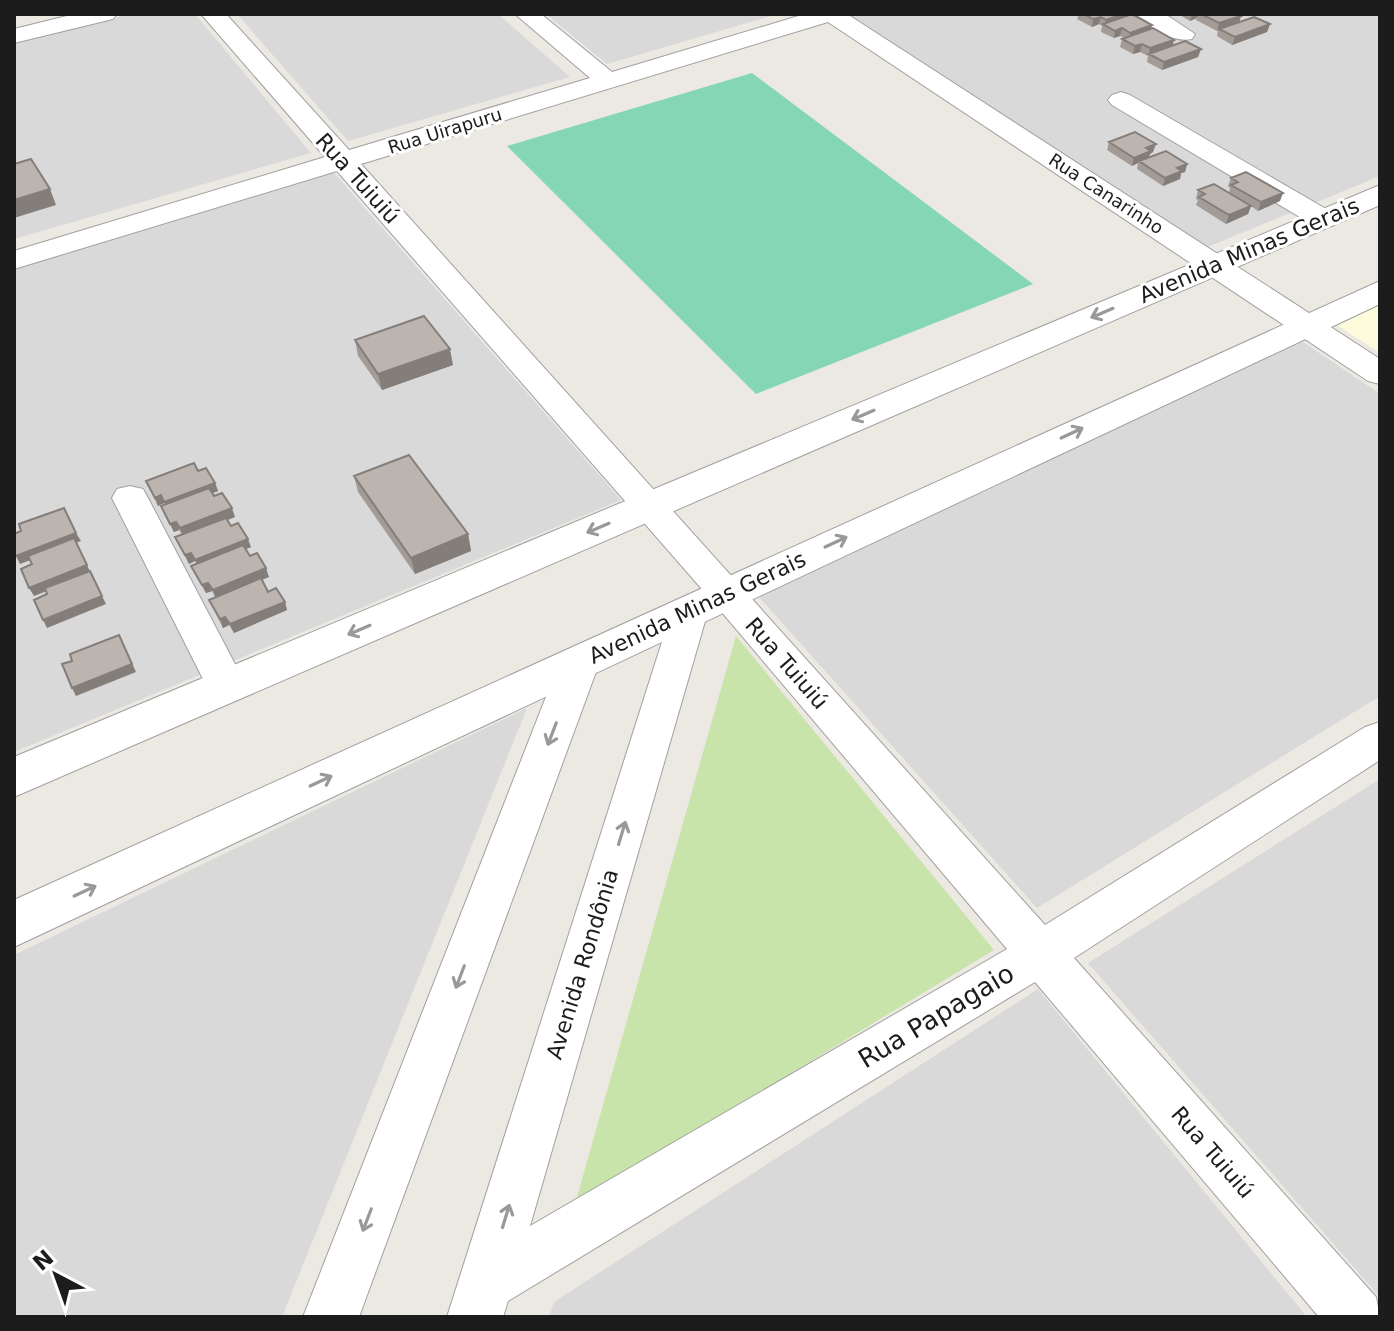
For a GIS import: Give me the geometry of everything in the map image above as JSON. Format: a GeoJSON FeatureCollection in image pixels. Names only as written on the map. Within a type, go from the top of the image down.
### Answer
{"type":"FeatureCollection","features":[{"type":"Feature","properties":{"kind":"street"},"geometry":{"type":"LineString","coordinates":[[14,36],[105,14]]}},
{"type":"Feature","properties":{"kind":"street","name":"Rua Tuiuiú"},"geometry":{"type":"LineString","coordinates":[[213,14],[650,506],[708,602],[1040,954],[1356,1317]]}},
{"type":"Feature","properties":{"kind":"street"},"geometry":{"type":"LineString","coordinates":[[527,14],[608,81]]}},
{"type":"Feature","properties":{"kind":"street","name":"Rua Uirapuru"},"geometry":{"type":"LineString","coordinates":[[14,260],[831,14]]}},
{"type":"Feature","properties":{"kind":"street","name":"Rua Canarinho"},"geometry":{"type":"LineString","coordinates":[[831,14],[1380,374]]}},
{"type":"Feature","properties":{"kind":"street"},"geometry":{"type":"LineString","coordinates":[[1148,14],[1183,34]]}},
{"type":"Feature","properties":{"kind":"street"},"geometry":{"type":"LineString","coordinates":[[1121,100],[1323,219]]}},
{"type":"Feature","properties":{"kind":"street","name":"Avenida Minas Gerais"},"geometry":{"type":"LineString","coordinates":[[14,778],[1380,194]]}},
{"type":"Feature","properties":{"kind":"street","name":"Avenida Minas Gerais"},"geometry":{"type":"LineString","coordinates":[[14,924],[1380,291]]}},
{"type":"Feature","properties":{"kind":"street"},"geometry":{"type":"LineString","coordinates":[[130,498],[227,687]]}},
{"type":"Feature","properties":{"kind":"street","name":"Avenida Rondônia"},"geometry":{"type":"LineString","coordinates":[[480,1300],[708,602]]}},
{"type":"Feature","properties":{"kind":"street"},"geometry":{"type":"LineString","coordinates":[[331,1317],[580,661]]}},
{"type":"Feature","properties":{"kind":"street","name":"Rua Papagaio"},"geometry":{"type":"LineString","coordinates":[[480,1300],[1040,954],[1380,739]]}},
{"type":"Feature","properties":{"kind":"shaded area"},"geometry":{"type":"Polygon","coordinates":[[[131,14],[195,14],[311,153],[14,239],[14,42],[131,14]]]}},
{"type":"Feature","properties":{"kind":"shaded area"},"geometry":{"type":"Polygon","coordinates":[[[237,14],[498,14],[570,77],[348,141],[237,14]]]}},
{"type":"Feature","properties":{"kind":"shaded area"},"geometry":{"type":"Polygon","coordinates":[[[546,14],[778,14],[607,64],[546,14]]]}},
{"type":"Feature","properties":{"kind":"shaded area"},"geometry":{"type":"Polygon","coordinates":[[[856,14],[1380,14],[1380,176],[1200,250],[843,18],[856,14]]]}},
{"type":"Feature","properties":{"kind":"shaded area"},"geometry":{"type":"Polygon","coordinates":[[[334,173],[621,500],[14,752],[14,268],[334,173]]]}},
{"type":"Feature","properties":{"kind":"shaded area"},"geometry":{"type":"Polygon","coordinates":[[[1380,305],[1380,353],[1337,325],[1380,305]]]}},
{"type":"Feature","properties":{"kind":"shaded area"},"geometry":{"type":"Polygon","coordinates":[[[1303,342],[1380,394],[1380,696],[1037,908],[759,597],[1303,342]]]}},
{"type":"Feature","properties":{"kind":"shaded area"},"geometry":{"type":"Polygon","coordinates":[[[527,708],[282,1317],[14,1317],[14,955],[527,708]]]}},
{"type":"Feature","properties":{"kind":"shaded area"},"geometry":{"type":"Polygon","coordinates":[[[1380,779],[1380,1297],[1088,963],[1380,779]]]}},
{"type":"Feature","properties":{"kind":"shaded area"},"geometry":{"type":"Polygon","coordinates":[[[1038,989],[1307,1317],[549,1317],[554,1302],[1038,989]]]}},
{"type":"Feature","properties":{"kind":"green space"},"geometry":{"type":"Polygon","coordinates":[[[752,73],[1033,284],[756,394],[507,146],[752,73]]]}},
{"type":"Feature","properties":{"kind":"green space"},"geometry":{"type":"Polygon","coordinates":[[[736,636],[994,950],[575,1204],[736,636]]]}},
{"type":"Feature","properties":{"kind":"building"},"geometry":{"type":"Polygon","coordinates":[[[1084,14],[1123,14],[1106,20],[1101,17],[1093,19],[1084,14]]]}},
{"type":"Feature","properties":{"kind":"building"},"geometry":{"type":"Polygon","coordinates":[[[1132,14],[1152,25],[1130,33],[1122,28],[1115,31],[1103,24],[1132,14]]]}},
{"type":"Feature","properties":{"kind":"building"},"geometry":{"type":"Polygon","coordinates":[[[1201,14],[1237,14],[1241,16],[1219,23],[1201,14]]]}},
{"type":"Feature","properties":{"kind":"building"},"geometry":{"type":"Polygon","coordinates":[[[1254,17],[1270,24],[1235,37],[1219,29],[1254,17]]]}},
{"type":"Feature","properties":{"kind":"building"},"geometry":{"type":"Polygon","coordinates":[[[1153,28],[1174,40],[1150,48],[1142,44],[1135,46],[1122,39],[1153,28]]]}},
{"type":"Feature","properties":{"kind":"building"},"geometry":{"type":"Polygon","coordinates":[[[1185,41],[1201,49],[1164,62],[1149,54],[1185,41]]]}},
{"type":"Feature","properties":{"kind":"building"},"geometry":{"type":"Polygon","coordinates":[[[1135,132],[1156,144],[1146,148],[1151,151],[1134,158],[1109,142],[1135,132]]]}},
{"type":"Feature","properties":{"kind":"building"},"geometry":{"type":"Polygon","coordinates":[[[1166,151],[1187,164],[1177,168],[1182,171],[1165,178],[1139,161],[1166,151]]]}},
{"type":"Feature","properties":{"kind":"building"},"geometry":{"type":"Polygon","coordinates":[[[31,159],[50,189],[14,200],[14,164],[31,159]]]}},
{"type":"Feature","properties":{"kind":"building"},"geometry":{"type":"Polygon","coordinates":[[[1246,172],[1283,193],[1261,202],[1231,185],[1238,182],[1231,178],[1246,172]]]}},
{"type":"Feature","properties":{"kind":"building"},"geometry":{"type":"Polygon","coordinates":[[[1214,184],[1251,206],[1229,215],[1199,197],[1205,194],[1198,190],[1214,184]]]}},
{"type":"Feature","properties":{"kind":"building"},"geometry":{"type":"Polygon","coordinates":[[[424,316],[450,349],[378,374],[355,340],[424,316]]]}},
{"type":"Feature","properties":{"kind":"building"},"geometry":{"type":"Polygon","coordinates":[[[409,455],[468,534],[411,558],[354,476],[409,455]]]}},
{"type":"Feature","properties":{"kind":"building"},"geometry":{"type":"Polygon","coordinates":[[[194,463],[198,471],[206,468],[215,483],[164,502],[161,495],[155,498],[146,481],[194,463]]]}},
{"type":"Feature","properties":{"kind":"building"},"geometry":{"type":"Polygon","coordinates":[[[209,488],[214,496],[222,493],[232,508],[180,528],[176,522],[170,524],[161,506],[209,488]]]}},
{"type":"Feature","properties":{"kind":"building"},"geometry":{"type":"Polygon","coordinates":[[[64,508],[76,533],[16,556],[14,534],[21,531],[19,524],[64,508]]]}},
{"type":"Feature","properties":{"kind":"building"},"geometry":{"type":"Polygon","coordinates":[[[226,518],[231,526],[238,523],[248,539],[195,560],[191,553],[185,555],[175,537],[226,518]]]}},
{"type":"Feature","properties":{"kind":"building"},"geometry":{"type":"Polygon","coordinates":[[[74,538],[87,565],[29,588],[21,569],[32,564],[28,556],[74,538]]]}},
{"type":"Feature","properties":{"kind":"building"},"geometry":{"type":"Polygon","coordinates":[[[243,545],[250,556],[257,553],[266,568],[213,590],[208,583],[202,585],[191,566],[243,545]]]}},
{"type":"Feature","properties":{"kind":"building"},"geometry":{"type":"Polygon","coordinates":[[[90,571],[102,596],[43,620],[34,600],[47,594],[45,588],[90,571]]]}},
{"type":"Feature","properties":{"kind":"building"},"geometry":{"type":"Polygon","coordinates":[[[261,578],[268,592],[276,588],[285,602],[230,624],[225,617],[220,619],[209,600],[261,578]]]}},
{"type":"Feature","properties":{"kind":"building"},"geometry":{"type":"Polygon","coordinates":[[[119,635],[132,664],[72,688],[62,664],[72,661],[70,654],[119,635]]]}}]}
